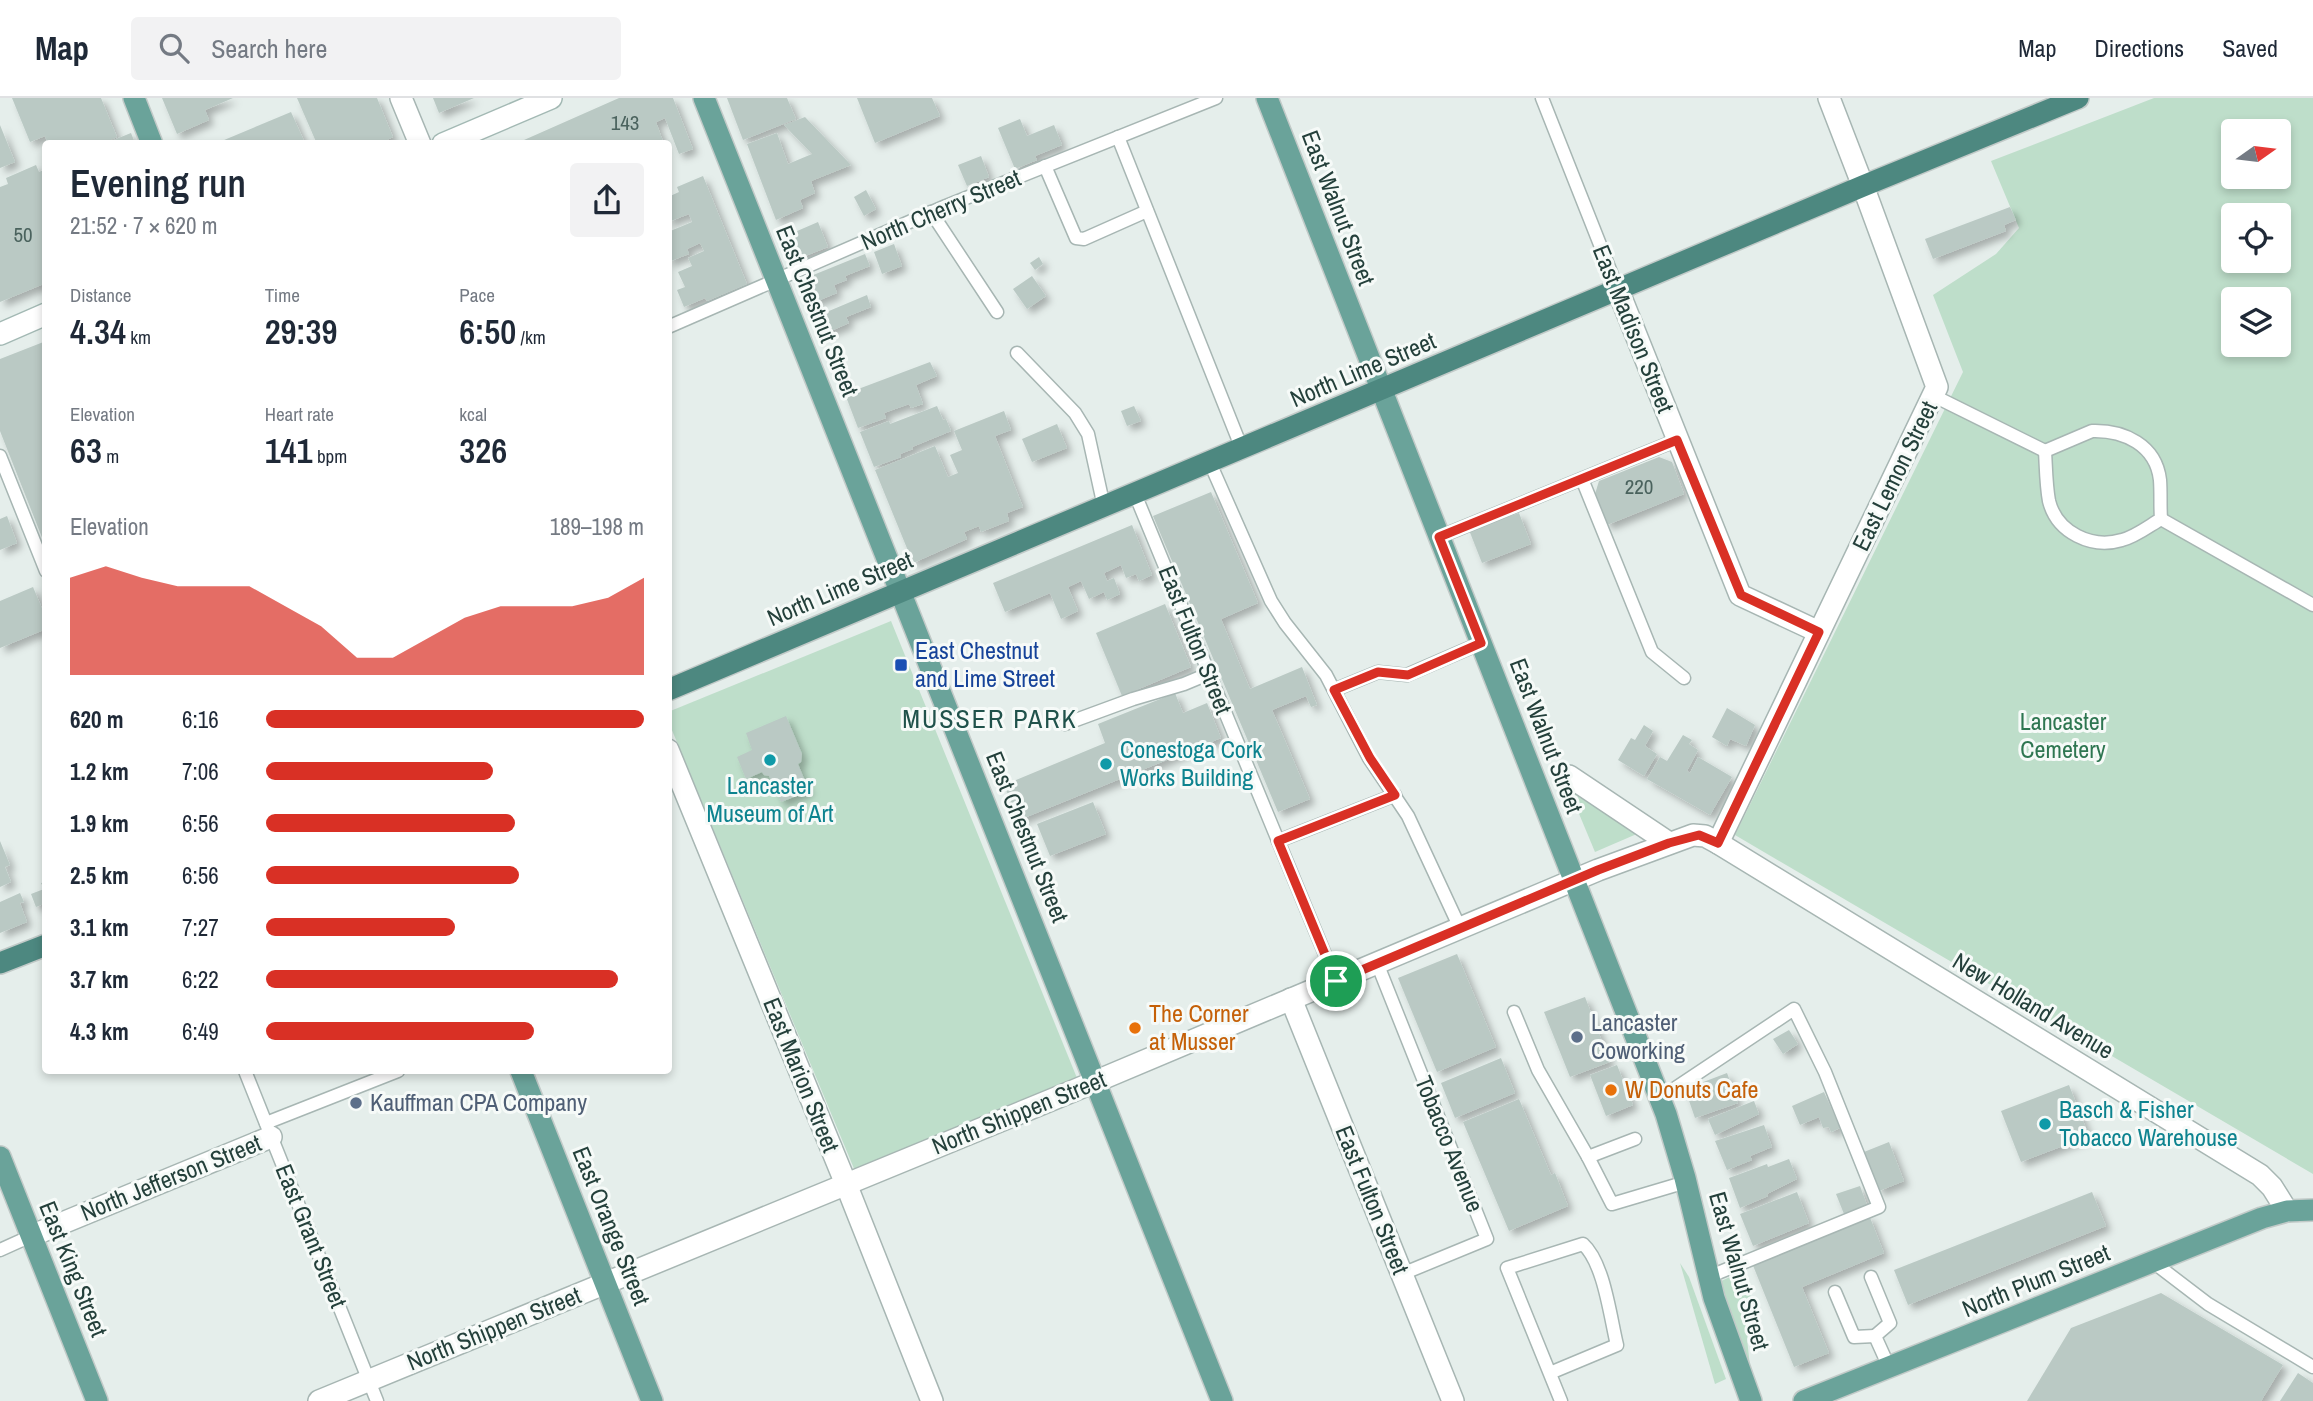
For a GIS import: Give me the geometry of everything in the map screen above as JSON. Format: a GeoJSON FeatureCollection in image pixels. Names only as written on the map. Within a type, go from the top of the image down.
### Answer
{"type":"FeatureCollection","features":[{"type":"Feature","properties":{"kind":"highway","name":"North Lime Street"},"geometry":{"type":"LineString","coordinates":[[672,688],[2078,98]]}},
{"type":"Feature","properties":{"kind":"highway"},"geometry":{"type":"LineString","coordinates":[[0,963],[42,947]]}},
{"type":"Feature","properties":{"kind":"main road"},"geometry":{"type":"LineString","coordinates":[[134,98],[150,140]]}},
{"type":"Feature","properties":{"kind":"main road","name":"East Chestnut Street"},"geometry":{"type":"LineString","coordinates":[[704,98],[1223,1401]]}},
{"type":"Feature","properties":{"kind":"main road","name":"East Walnut Street"},"geometry":{"type":"LineString","coordinates":[[1266,98],[1674,1138],[1708,1277],[1751,1401]]}},
{"type":"Feature","properties":{"kind":"main road","name":"East Orange Street"},"geometry":{"type":"LineString","coordinates":[[522,1074],[652,1401]]}},
{"type":"Feature","properties":{"kind":"main road","name":"East King Street"},"geometry":{"type":"LineString","coordinates":[[0,1157],[97,1401]]}},
{"type":"Feature","properties":{"kind":"main road"},"geometry":{"type":"LineString","coordinates":[[2287,1211],[2313,1210]]}},
{"type":"Feature","properties":{"kind":"main road","name":"North Plum Street"},"geometry":{"type":"LineString","coordinates":[[1804,1401],[2262,1218],[2287,1211]]}},
{"type":"Feature","properties":{"kind":"street"},"geometry":{"type":"LineString","coordinates":[[401,98],[418,140]]}},
{"type":"Feature","properties":{"kind":"street"},"geometry":{"type":"LineString","coordinates":[[452,140],[551,98]]}},
{"type":"Feature","properties":{"kind":"street","name":"East Lemon Street"},"geometry":{"type":"LineString","coordinates":[[1718,843],[1937,387],[1829,98]]}},
{"type":"Feature","properties":{"kind":"street","name":"East Madison Street"},"geometry":{"type":"LineString","coordinates":[[1618,290],[1741,595],[1819,632]]}},
{"type":"Feature","properties":{"kind":"street"},"geometry":{"type":"LineString","coordinates":[[0,334],[42,316]]}},
{"type":"Feature","properties":{"kind":"street","name":"East Marion Street"},"geometry":{"type":"LineString","coordinates":[[672,760],[932,1401]]}},
{"type":"Feature","properties":{"kind":"street"},"geometry":{"type":"LineString","coordinates":[[1569,776],[1669,843]]}},
{"type":"Feature","properties":{"kind":"street","name":"North Shippen Street"},"geometry":{"type":"LineString","coordinates":[[319,1401],[1096,1082],[1574,880],[1669,843],[1699,835],[1718,843]]}},
{"type":"Feature","properties":{"kind":"street","name":"New Holland Avenue"},"geometry":{"type":"LineString","coordinates":[[1718,843],[2260,1175],[2272,1187],[2287,1211]]}},
{"type":"Feature","properties":{"kind":"street","name":"East Fulton Street"},"geometry":{"type":"LineString","coordinates":[[1291,999],[1453,1401]]}},
{"type":"Feature","properties":{"kind":"street","name":"North Jefferson Street"},"geometry":{"type":"LineString","coordinates":[[31,1236],[269,1130]]}},
{"type":"Feature","properties":{"kind":"lane","name":"North Cherry Street"},"geometry":{"type":"LineString","coordinates":[[672,325],[931,212],[1216,98]]}},
{"type":"Feature","properties":{"kind":"lane","name":"East Madison Street"},"geometry":{"type":"LineString","coordinates":[[1542,98],[1618,290]]}},
{"type":"Feature","properties":{"kind":"lane"},"geometry":{"type":"LineString","coordinates":[[1118,137],[1242,449]]}},
{"type":"Feature","properties":{"kind":"lane"},"geometry":{"type":"LineString","coordinates":[[1045,166],[1076,238],[1084,239],[1147,211]]}},
{"type":"Feature","properties":{"kind":"lane"},"geometry":{"type":"LineString","coordinates":[[931,212],[997,312]]}},
{"type":"Feature","properties":{"kind":"lane"},"geometry":{"type":"LineString","coordinates":[[1017,353],[1075,413],[1088,433],[1104,507]]}},
{"type":"Feature","properties":{"kind":"lane"},"geometry":{"type":"LineString","coordinates":[[1934,396],[2045,451],[2092,431],[2111,431],[2129,436],[2155,461],[2160,479],[2161,519]]}},
{"type":"Feature","properties":{"kind":"lane"},"geometry":{"type":"LineString","coordinates":[[1439,537],[1677,440]]}},
{"type":"Feature","properties":{"kind":"lane"},"geometry":{"type":"LineString","coordinates":[[2045,451],[2050,503],[2058,520],[2071,534],[2088,542],[2107,544],[2126,540],[2161,519]]}},
{"type":"Feature","properties":{"kind":"lane"},"geometry":{"type":"LineString","coordinates":[[0,456],[42,561]]}},
{"type":"Feature","properties":{"kind":"lane"},"geometry":{"type":"LineString","coordinates":[[1210,463],[1271,601],[1284,623],[1326,675],[1370,758],[1416,832],[1461,928]]}},
{"type":"Feature","properties":{"kind":"lane"},"geometry":{"type":"LineString","coordinates":[[1582,479],[1652,652],[1684,678]]}},
{"type":"Feature","properties":{"kind":"lane","name":"East Fulton Street"},"geometry":{"type":"LineString","coordinates":[[1135,494],[1336,981]]}},
{"type":"Feature","properties":{"kind":"lane"},"geometry":{"type":"LineString","coordinates":[[2161,519],[2313,605]]}},
{"type":"Feature","properties":{"kind":"lane"},"geometry":{"type":"LineString","coordinates":[[1334,690],[1378,672],[1408,675],[1481,643]]}},
{"type":"Feature","properties":{"kind":"lane"},"geometry":{"type":"LineString","coordinates":[[1065,724],[1208,674]]}},
{"type":"Feature","properties":{"kind":"lane"},"geometry":{"type":"LineString","coordinates":[[1278,841],[1395,795]]}},
{"type":"Feature","properties":{"kind":"lane","name":"Tobacco Avenue"},"geometry":{"type":"LineString","coordinates":[[1377,963],[1487,1239],[1402,1274]]}},
{"type":"Feature","properties":{"kind":"lane"},"geometry":{"type":"LineString","coordinates":[[1659,1099],[1794,1009],[1825,1072],[1880,1207],[1708,1277]]}},
{"type":"Feature","properties":{"kind":"lane"},"geometry":{"type":"LineString","coordinates":[[1514,1012],[1538,1070],[1612,1204],[1686,1182]]}},
{"type":"Feature","properties":{"kind":"lane","name":"East Grant Street"},"geometry":{"type":"LineString","coordinates":[[246,1074],[377,1401]]}},
{"type":"Feature","properties":{"kind":"lane","name":"North Jefferson Street"},"geometry":{"type":"LineString","coordinates":[[269,1130],[391,1074]]}},
{"type":"Feature","properties":{"kind":"lane"},"geometry":{"type":"LineString","coordinates":[[1588,1157],[1635,1139]]}},
{"type":"Feature","properties":{"kind":"lane"},"geometry":{"type":"LineString","coordinates":[[0,1250],[31,1236]]}},
{"type":"Feature","properties":{"kind":"lane"},"geometry":{"type":"LineString","coordinates":[[1550,1373],[1617,1345],[1599,1273],[1591,1252],[1583,1244],[1507,1268],[1561,1401]]}},
{"type":"Feature","properties":{"kind":"lane"},"geometry":{"type":"LineString","coordinates":[[2153,1262],[2208,1304],[2313,1367]]}},
{"type":"Feature","properties":{"kind":"lane"},"geometry":{"type":"LineString","coordinates":[[1835,1292],[1854,1337],[1875,1336],[1890,1323],[1871,1277]]}},
{"type":"Feature","properties":{"kind":"lane"},"geometry":{"type":"LineString","coordinates":[[1875,1336],[1889,1367]]}},
{"type":"Feature","properties":{"kind":"green space","name":"Lancaster Cemetery"},"geometry":{"type":"Polygon","coordinates":[[[2154,98],[2313,98],[2313,1174],[1735,835],[1963,372],[1933,295],[1996,254],[2019,228],[1991,161],[2154,98]]]}},
{"type":"Feature","properties":{"kind":"green space","name":"MUSSER PARK"},"geometry":{"type":"Polygon","coordinates":[[[891,621],[1077,1078],[855,1171],[672,730],[672,710],[891,621]]]}},
{"type":"Feature","properties":{"kind":"green space"},"geometry":{"type":"Polygon","coordinates":[[[1567,785],[1639,833],[1595,852],[1567,785]]]}},
{"type":"Feature","properties":{"kind":"green space"},"geometry":{"type":"Polygon","coordinates":[[[1680,1263],[1689,1277],[1726,1379],[1715,1384],[1680,1263]]]}},
{"type":"Feature","properties":{"kind":"green space"},"geometry":{"type":"Polygon","coordinates":[[[1743,1271],[1752,1301],[1747,1339],[1750,1366],[1719,1282],[1743,1271]]]}},
{"type":"Feature","properties":{"kind":"building"},"geometry":{"type":"Polygon","coordinates":[[[12,98],[101,98],[117,137],[111,140],[46,140],[45,136],[30,142],[12,98]]]}},
{"type":"Feature","properties":{"kind":"building"},"geometry":{"type":"Polygon","coordinates":[[[162,98],[233,98],[205,110],[209,120],[177,134],[162,98]]]}},
{"type":"Feature","properties":{"kind":"building"},"geometry":{"type":"Polygon","coordinates":[[[297,98],[377,98],[393,137],[387,140],[315,140],[297,98]]]}},
{"type":"Feature","properties":{"kind":"building"},"geometry":{"type":"Polygon","coordinates":[[[433,98],[474,98],[439,113],[433,98]]]}},
{"type":"Feature","properties":{"kind":"building"},"geometry":{"type":"Polygon","coordinates":[[[619,98],[673,98],[693,149],[679,154],[665,118],[656,122],[663,140],[524,140],[619,98]]]}},
{"type":"Feature","properties":{"kind":"building"},"geometry":{"type":"Polygon","coordinates":[[[727,98],[787,98],[796,119],[743,140],[727,98]]]}},
{"type":"Feature","properties":{"kind":"building"},"geometry":{"type":"Polygon","coordinates":[[[857,98],[932,98],[940,116],[875,143],[857,98]]]}},
{"type":"Feature","properties":{"kind":"building"},"geometry":{"type":"Polygon","coordinates":[[[291,112],[304,140],[224,140],[291,112]]]}},
{"type":"Feature","properties":{"kind":"building"},"geometry":{"type":"Polygon","coordinates":[[[805,117],[851,165],[811,181],[815,193],[800,200],[803,208],[776,220],[747,144],[777,133],[788,164],[812,154],[784,125],[805,117]]]}},
{"type":"Feature","properties":{"kind":"building"},"geometry":{"type":"Polygon","coordinates":[[[1020,119],[1027,136],[1054,125],[1062,145],[1035,156],[1037,160],[1015,169],[998,128],[1020,119]]]}},
{"type":"Feature","properties":{"kind":"building"},"geometry":{"type":"Polygon","coordinates":[[[0,125],[15,162],[0,168],[0,125]]]}},
{"type":"Feature","properties":{"kind":"building"},"geometry":{"type":"Polygon","coordinates":[[[131,133],[134,140],[114,140],[131,133]]]}},
{"type":"Feature","properties":{"kind":"building"},"geometry":{"type":"Polygon","coordinates":[[[981,156],[989,177],[967,186],[958,165],[981,156]]]}},
{"type":"Feature","properties":{"kind":"building"},"geometry":{"type":"Polygon","coordinates":[[[36,165],[39,172],[42,171],[42,285],[0,302],[0,187],[8,184],[6,178],[36,165]]]}},
{"type":"Feature","properties":{"kind":"building"},"geometry":{"type":"Polygon","coordinates":[[[703,176],[747,284],[707,301],[705,298],[684,307],[677,290],[685,287],[678,272],[692,266],[688,258],[704,251],[700,243],[687,249],[689,254],[672,260],[672,230],[692,222],[689,214],[672,220],[672,195],[679,192],[677,187],[703,176]]]}},
{"type":"Feature","properties":{"kind":"building"},"geometry":{"type":"Polygon","coordinates":[[[866,190],[876,209],[864,216],[854,197],[866,190]]]}},
{"type":"Feature","properties":{"kind":"building"},"geometry":{"type":"Polygon","coordinates":[[[2010,207],[2016,220],[2004,225],[2006,231],[1933,259],[1925,239],[2010,207]]]}},
{"type":"Feature","properties":{"kind":"building"},"geometry":{"type":"Polygon","coordinates":[[[818,222],[828,247],[790,262],[781,238],[818,222]]]}},
{"type":"Feature","properties":{"kind":"building"},"geometry":{"type":"Polygon","coordinates":[[[894,244],[902,266],[882,274],[874,252],[894,244]]]}},
{"type":"Feature","properties":{"kind":"building"},"geometry":{"type":"Polygon","coordinates":[[[865,254],[870,266],[845,276],[847,280],[834,285],[837,293],[810,304],[801,280],[865,254]]]}},
{"type":"Feature","properties":{"kind":"building"},"geometry":{"type":"Polygon","coordinates":[[[1039,257],[1043,264],[1035,270],[1030,263],[1039,257]]]}},
{"type":"Feature","properties":{"kind":"building"},"geometry":{"type":"Polygon","coordinates":[[[1032,276],[1046,296],[1027,309],[1013,289],[1032,276]]]}},
{"type":"Feature","properties":{"kind":"building"},"geometry":{"type":"Polygon","coordinates":[[[867,295],[871,307],[846,317],[849,323],[824,334],[817,316],[867,295]]]}},
{"type":"Feature","properties":{"kind":"building"},"geometry":{"type":"Polygon","coordinates":[[[42,343],[42,537],[0,431],[0,359],[42,343]]]}},
{"type":"Feature","properties":{"kind":"building"},"geometry":{"type":"Polygon","coordinates":[[[930,362],[937,376],[916,385],[923,404],[911,408],[909,404],[884,413],[886,418],[858,428],[845,394],[930,362]]]}},
{"type":"Feature","properties":{"kind":"building"},"geometry":{"type":"Polygon","coordinates":[[[937,406],[951,431],[912,447],[913,449],[900,454],[901,457],[874,467],[860,432],[937,406]]]}},
{"type":"Feature","properties":{"kind":"building"},"geometry":{"type":"Polygon","coordinates":[[[1134,406],[1141,421],[1127,426],[1121,411],[1134,406]]]}},
{"type":"Feature","properties":{"kind":"building"},"geometry":{"type":"Polygon","coordinates":[[[1004,411],[1011,430],[995,436],[1023,507],[1007,513],[1009,521],[981,532],[979,526],[964,532],[967,539],[913,563],[875,470],[935,446],[948,477],[958,473],[950,455],[962,450],[954,431],[1004,411]]]}},
{"type":"Feature","properties":{"kind":"building"},"geometry":{"type":"Polygon","coordinates":[[[1057,424],[1067,448],[1032,462],[1022,439],[1057,424]]]}},
{"type":"Feature","properties":{"kind":"building"},"geometry":{"type":"Polygon","coordinates":[[[1659,457],[1672,462],[1684,494],[1607,525],[1595,494],[1599,481],[1659,457]]]}},
{"type":"Feature","properties":{"kind":"building"},"geometry":{"type":"Polygon","coordinates":[[[1211,492],[1258,603],[1221,619],[1250,689],[1302,667],[1317,705],[1311,707],[1306,696],[1272,710],[1310,799],[1278,812],[1153,516],[1211,492]]]}},
{"type":"Feature","properties":{"kind":"building"},"geometry":{"type":"Polygon","coordinates":[[[1519,513],[1531,544],[1482,563],[1469,530],[1519,513]]]}},
{"type":"Feature","properties":{"kind":"building"},"geometry":{"type":"Polygon","coordinates":[[[7,516],[17,543],[0,550],[0,519],[7,516]]]}},
{"type":"Feature","properties":{"kind":"building"},"geometry":{"type":"Polygon","coordinates":[[[1132,525],[1152,575],[1139,581],[1136,574],[1126,578],[1121,565],[1104,573],[1107,581],[1114,578],[1120,594],[1107,600],[1104,592],[1089,599],[1081,581],[1068,587],[1078,611],[1061,619],[1050,593],[1005,612],[993,583],[1132,525]]]}},
{"type":"Feature","properties":{"kind":"building"},"geometry":{"type":"Polygon","coordinates":[[[33,587],[42,608],[42,631],[0,648],[0,601],[33,587]]]}},
{"type":"Feature","properties":{"kind":"building"},"geometry":{"type":"Polygon","coordinates":[[[1165,604],[1191,667],[1122,696],[1096,633],[1165,604]]]}},
{"type":"Feature","properties":{"kind":"building","name":"Conestoga Cork Works Building"},"geometry":{"type":"Polygon","coordinates":[[[1175,693],[1183,713],[1207,703],[1221,738],[1019,820],[1004,785],[1105,743],[1098,724],[1175,693]]]}},
{"type":"Feature","properties":{"kind":"building"},"geometry":{"type":"Polygon","coordinates":[[[1727,708],[1755,725],[1746,746],[1730,739],[1727,746],[1712,737],[1727,708]]]}},
{"type":"Feature","properties":{"kind":"building","name":"Lancaster Museum of Art"},"geometry":{"type":"Polygon","coordinates":[[[786,716],[802,754],[798,764],[809,791],[781,802],[769,776],[762,772],[746,779],[737,757],[752,750],[746,733],[786,716]]]}},
{"type":"Feature","properties":{"kind":"building"},"geometry":{"type":"Polygon","coordinates":[[[1644,725],[1653,731],[1645,746],[1657,754],[1644,776],[1618,760],[1631,738],[1635,740],[1644,725]]]}},
{"type":"Feature","properties":{"kind":"building"},"geometry":{"type":"Polygon","coordinates":[[[1683,735],[1692,740],[1689,744],[1698,750],[1687,771],[1690,773],[1698,757],[1732,777],[1710,815],[1647,779],[1660,757],[1667,761],[1683,735]]]}},
{"type":"Feature","properties":{"kind":"building"},"geometry":{"type":"Polygon","coordinates":[[[1093,802],[1106,834],[1050,856],[1037,824],[1093,802]]]}},
{"type":"Feature","properties":{"kind":"building"},"geometry":{"type":"Polygon","coordinates":[[[0,841],[10,865],[5,867],[11,882],[0,887],[0,841]]]}},
{"type":"Feature","properties":{"kind":"building"},"geometry":{"type":"Polygon","coordinates":[[[42,890],[42,905],[36,907],[31,894],[42,890]]]}},
{"type":"Feature","properties":{"kind":"building"},"geometry":{"type":"Polygon","coordinates":[[[20,893],[24,902],[20,903],[27,922],[0,933],[0,902],[20,893]]]}},
{"type":"Feature","properties":{"kind":"building"},"geometry":{"type":"Polygon","coordinates":[[[1457,954],[1496,1047],[1437,1072],[1398,978],[1457,954]]]}},
{"type":"Feature","properties":{"kind":"building","name":"Lancaster Coworking"},"geometry":{"type":"Polygon","coordinates":[[[1585,997],[1610,1062],[1570,1077],[1544,1012],[1585,997]]]}},
{"type":"Feature","properties":{"kind":"building"},"geometry":{"type":"Polygon","coordinates":[[[1789,1030],[1798,1044],[1783,1054],[1773,1039],[1789,1030]]]}},
{"type":"Feature","properties":{"kind":"building"},"geometry":{"type":"Polygon","coordinates":[[[1501,1058],[1515,1093],[1455,1118],[1441,1083],[1501,1058]]]}},
{"type":"Feature","properties":{"kind":"building","name":"W Donuts Cafe"},"geometry":{"type":"Polygon","coordinates":[[[1617,1065],[1633,1105],[1606,1116],[1590,1075],[1617,1065]]]}},
{"type":"Feature","properties":{"kind":"building"},"geometry":{"type":"Polygon","coordinates":[[[1727,1073],[1738,1103],[1695,1118],[1685,1089],[1727,1073]]]}},
{"type":"Feature","properties":{"kind":"building","name":"Basch & Fisher Tobacco Warehouse"},"geometry":{"type":"Polygon","coordinates":[[[2069,1085],[2089,1136],[2021,1162],[2001,1111],[2069,1085]]]}},
{"type":"Feature","properties":{"kind":"building"},"geometry":{"type":"Polygon","coordinates":[[[1824,1092],[1840,1128],[1831,1132],[1829,1127],[1823,1128],[1819,1117],[1800,1125],[1792,1106],[1824,1092]]]}},
{"type":"Feature","properties":{"kind":"building"},"geometry":{"type":"Polygon","coordinates":[[[1519,1099],[1551,1175],[1555,1173],[1568,1206],[1509,1231],[1463,1122],[1519,1099]]]}},
{"type":"Feature","properties":{"kind":"building"},"geometry":{"type":"Polygon","coordinates":[[[1754,1101],[1759,1114],[1715,1135],[1708,1119],[1754,1101]]]}},
{"type":"Feature","properties":{"kind":"building"},"geometry":{"type":"Polygon","coordinates":[[[1764,1125],[1772,1147],[1750,1156],[1752,1160],[1727,1170],[1715,1141],[1764,1125]]]}},
{"type":"Feature","properties":{"kind":"building"},"geometry":{"type":"Polygon","coordinates":[[[1889,1142],[1904,1181],[1879,1191],[1864,1152],[1889,1142]]]}},
{"type":"Feature","properties":{"kind":"building"},"geometry":{"type":"Polygon","coordinates":[[[1789,1159],[1797,1179],[1740,1208],[1729,1178],[1789,1159]]]}},
{"type":"Feature","properties":{"kind":"building"},"geometry":{"type":"Polygon","coordinates":[[[1860,1186],[1867,1205],[1844,1214],[1836,1194],[1860,1186]]]}},
{"type":"Feature","properties":{"kind":"building"},"geometry":{"type":"Polygon","coordinates":[[[1797,1192],[1809,1223],[1753,1246],[1740,1214],[1797,1192]]]}},
{"type":"Feature","properties":{"kind":"building"},"geometry":{"type":"Polygon","coordinates":[[[2092,1192],[2106,1226],[1908,1305],[1894,1270],[2092,1192]]]}},
{"type":"Feature","properties":{"kind":"building"},"geometry":{"type":"Polygon","coordinates":[[[1869,1215],[1884,1253],[1802,1287],[1829,1353],[1794,1367],[1752,1263],[1869,1215]]]}},
{"type":"Feature","properties":{"kind":"building"},"geometry":{"type":"Polygon","coordinates":[[[2161,1293],[2283,1365],[2261,1401],[2027,1401],[2071,1328],[2161,1293]]]}},
{"type":"Feature","properties":{"kind":"building"},"geometry":{"type":"Polygon","coordinates":[[[2298,1373],[2313,1383],[2313,1401],[2280,1401],[2298,1373]]]}},
{"type":"Feature","properties":{"kind":"place","name":"East Chestnut and Lime Street"},"geometry":{"type":"Point","coordinates":[901,665]}},
{"type":"Feature","properties":{"kind":"place","name":"Lancaster Museum of Art"},"geometry":{"type":"Point","coordinates":[770,760]}},
{"type":"Feature","properties":{"kind":"place","name":"Conestoga Cork Works Building"},"geometry":{"type":"Point","coordinates":[1106,764]}},
{"type":"Feature","properties":{"kind":"place","name":"The Corner at Musser"},"geometry":{"type":"Point","coordinates":[1135,1028]}},
{"type":"Feature","properties":{"kind":"place","name":"Lancaster Coworking"},"geometry":{"type":"Point","coordinates":[1577,1037]}},
{"type":"Feature","properties":{"kind":"place","name":"W Donuts Cafe"},"geometry":{"type":"Point","coordinates":[1611,1090]}},
{"type":"Feature","properties":{"kind":"place","name":"Kauffman CPA Company"},"geometry":{"type":"Point","coordinates":[356,1103]}},
{"type":"Feature","properties":{"kind":"place","name":"Basch & Fisher Tobacco Warehouse"},"geometry":{"type":"Point","coordinates":[2045,1124]}},
{"type":"Feature","properties":{"kind":"district","name":"MUSSER PARK"},"geometry":{"type":"Point","coordinates":[990,719]}},
{"type":"Feature","properties":{"kind":"route"},"geometry":{"type":"LineString","coordinates":[[1677,440],[1741,595],[1819,632],[1718,843],[1710,838],[1693,835],[1669,843],[1598,870],[1336,981],[1278,841],[1395,795],[1360,741],[1334,690],[1378,672],[1390,671],[1408,675],[1481,643],[1439,537],[1677,440]]}}]}
